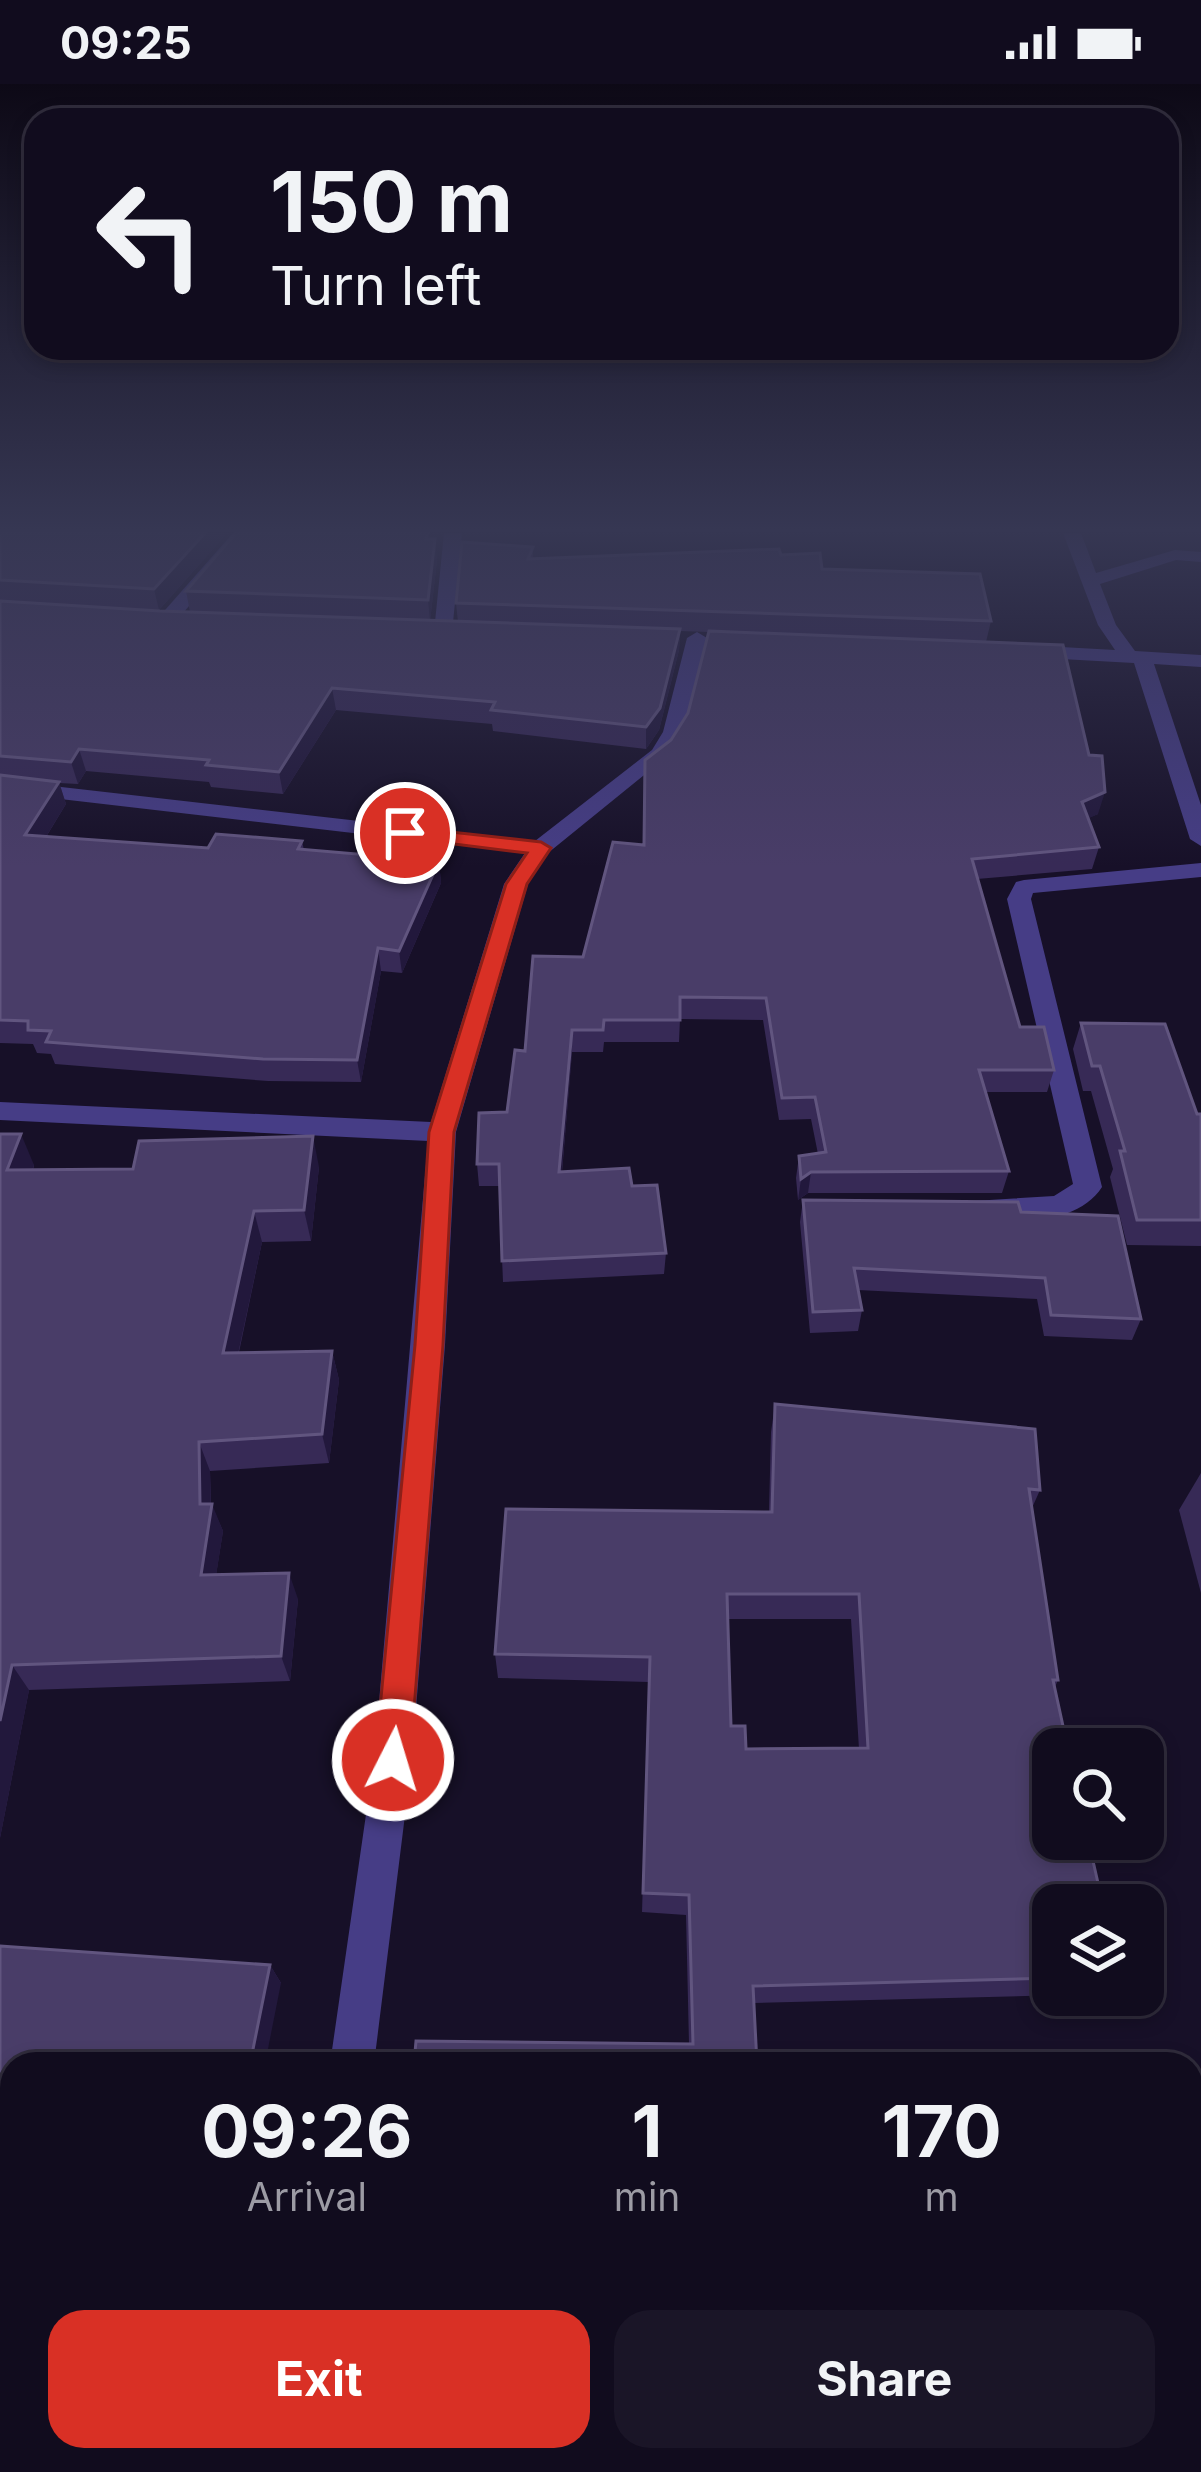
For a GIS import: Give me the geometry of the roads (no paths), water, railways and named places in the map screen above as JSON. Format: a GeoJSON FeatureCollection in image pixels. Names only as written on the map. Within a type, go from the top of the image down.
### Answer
{"type":"FeatureCollection","features":[{"type":"Feature","properties":{"kind":"street"},"geometry":{"type":"LineString","coordinates":[[354,2052],[393,1760],[429,1345],[442,1132],[517,884],[541,848],[660,754],[673,731],[695,644]]}},
{"type":"Feature","properties":{"kind":"street"},"geometry":{"type":"LineString","coordinates":[[1124,644],[1135,657],[1201,839]]}},
{"type":"Feature","properties":{"kind":"street"},"geometry":{"type":"LineString","coordinates":[[1008,650],[1201,661]]}},
{"type":"Feature","properties":{"kind":"street"},"geometry":{"type":"LineString","coordinates":[[0,786],[541,848]]}},
{"type":"Feature","properties":{"kind":"street"},"geometry":{"type":"LineString","coordinates":[[950,1208],[1045,1208],[1076,1201],[1088,1186],[1019,899],[1024,887],[1201,870]]}},
{"type":"Feature","properties":{"kind":"street"},"geometry":{"type":"LineString","coordinates":[[0,1112],[442,1132]]}}]}
